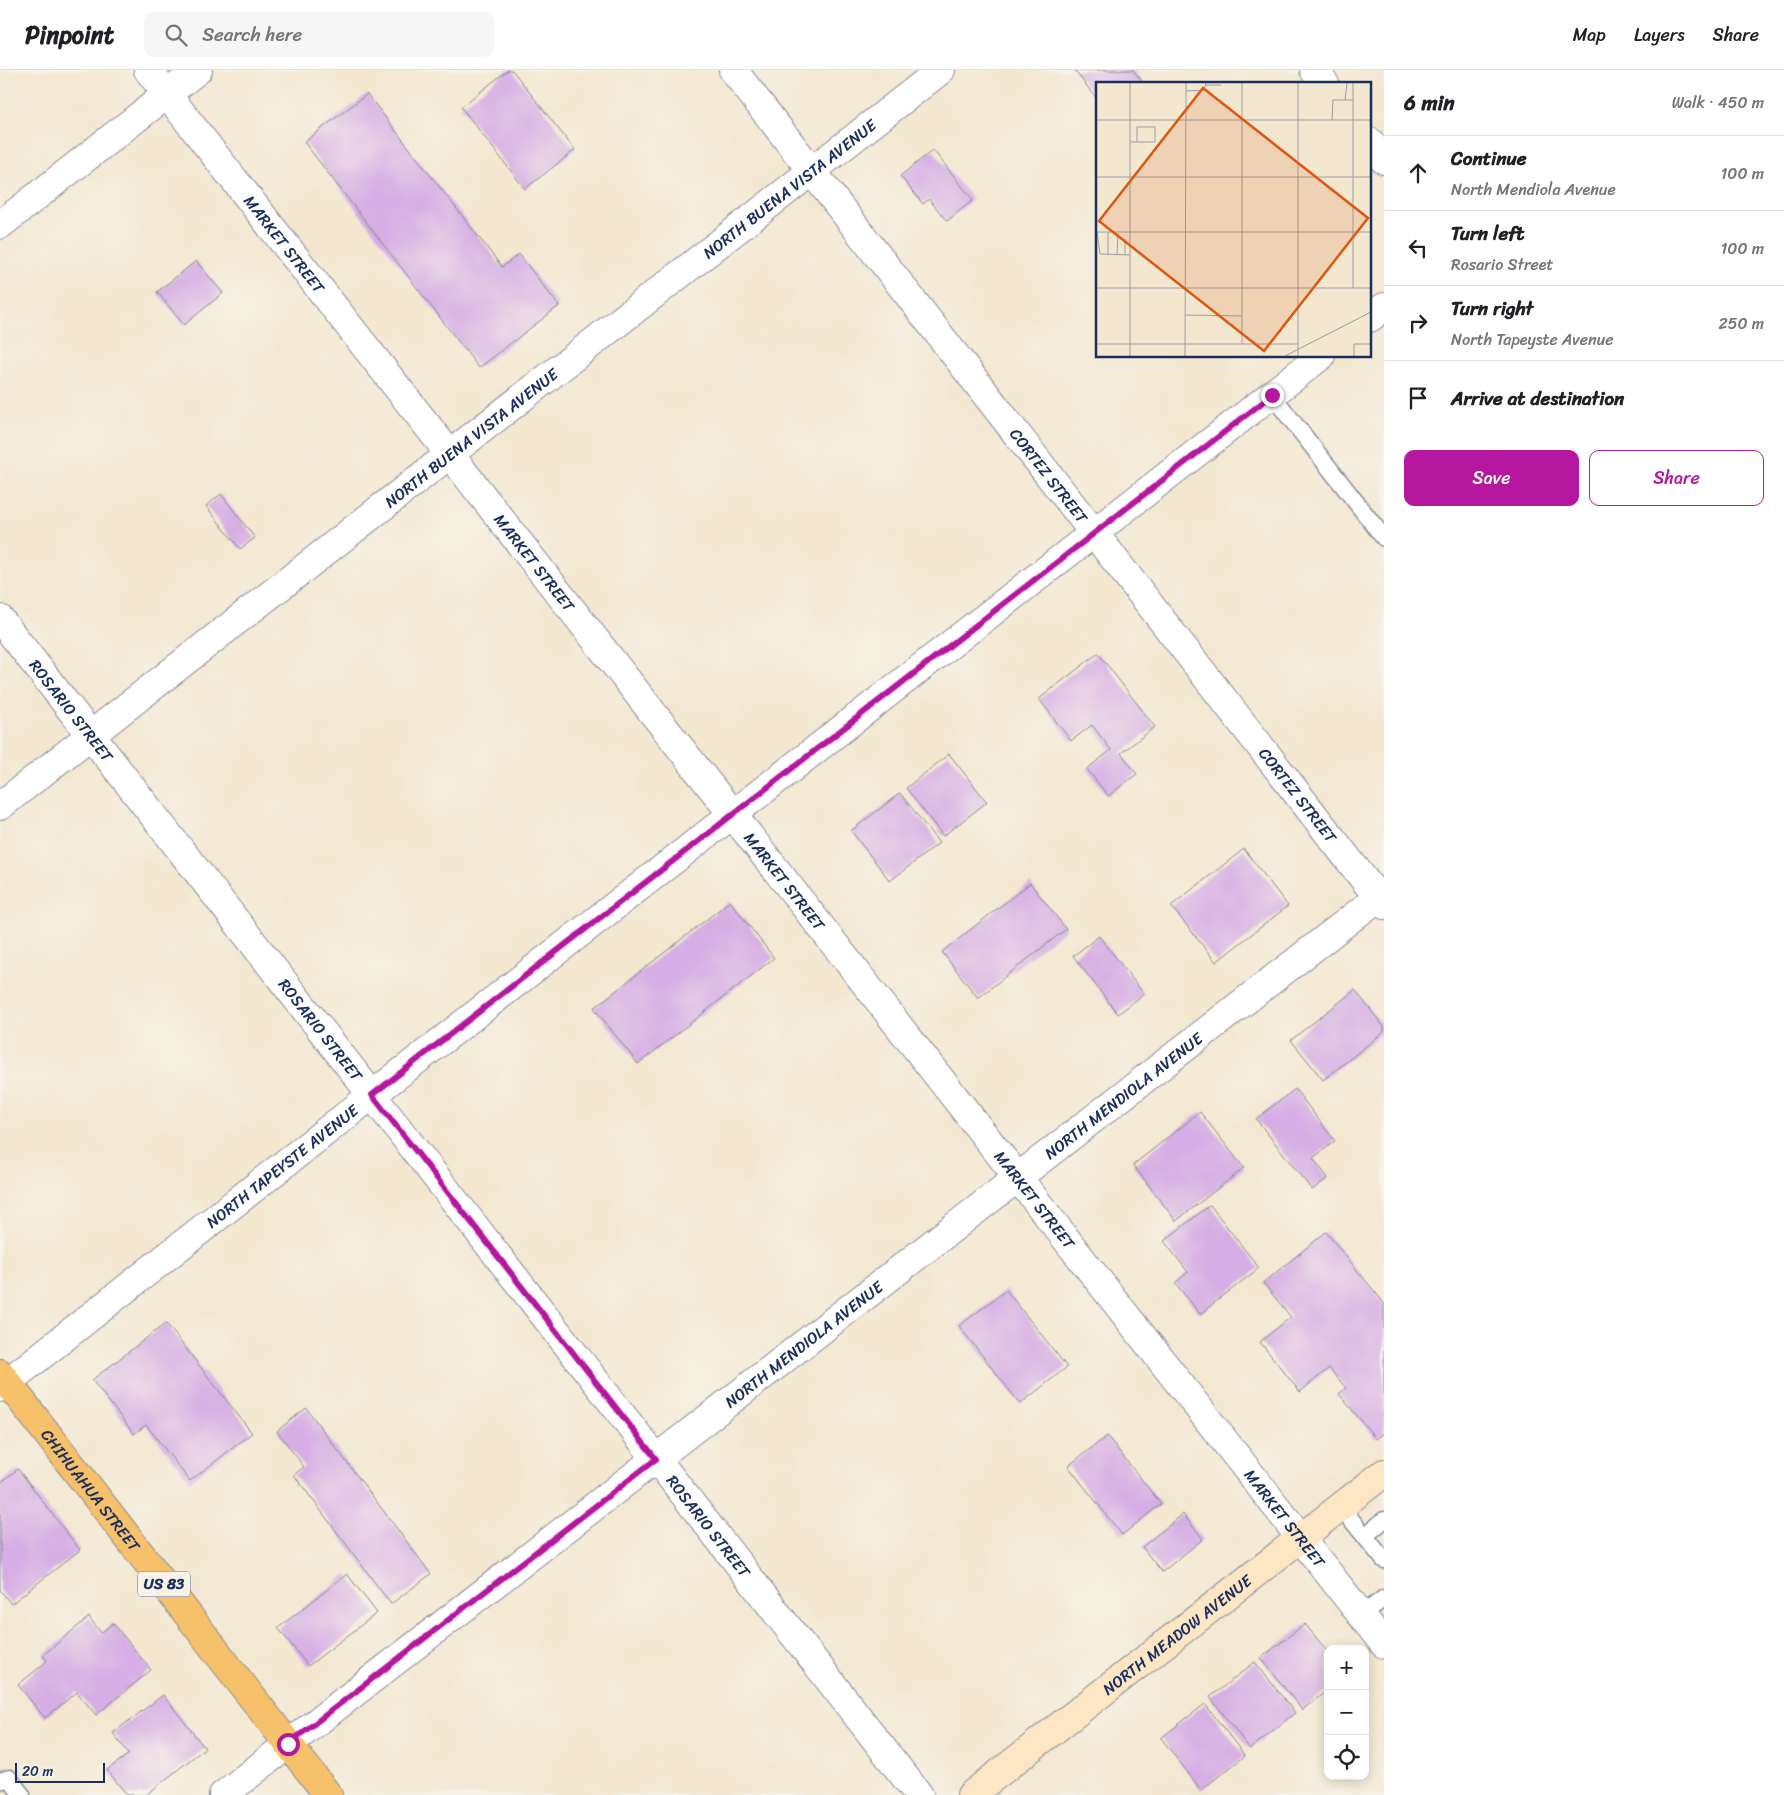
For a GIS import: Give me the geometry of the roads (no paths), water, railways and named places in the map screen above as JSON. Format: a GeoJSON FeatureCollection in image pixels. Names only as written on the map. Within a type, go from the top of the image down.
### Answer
{"type":"FeatureCollection","features":[{"type":"Feature","properties":{"kind":"main road","name":"CHIHUAHUA STREET"},"geometry":{"type":"LineString","coordinates":[[2,1381],[328,1795]]}},
{"type":"Feature","properties":{"kind":"main road","name":"NORTH MEADOW AVENUE"},"geometry":{"type":"LineString","coordinates":[[971,1795],[1384,1473]]}},
{"type":"Feature","properties":{"kind":"street","name":"MARKET STREET"},"geometry":{"type":"LineString","coordinates":[[148,70],[1384,1644]]}},
{"type":"Feature","properties":{"kind":"street"},"geometry":{"type":"LineString","coordinates":[[0,225],[198,70]]}},
{"type":"Feature","properties":{"kind":"street","name":"CORTEZ STREET"},"geometry":{"type":"LineString","coordinates":[[733,70],[1382,898]]}},
{"type":"Feature","properties":{"kind":"street","name":"NORTH BUENA VISTA AVENUE"},"geometry":{"type":"LineString","coordinates":[[0,806],[941,70]]}},
{"type":"Feature","properties":{"kind":"street"},"geometry":{"type":"LineString","coordinates":[[1314,70],[1323,82]]}},
{"type":"Feature","properties":{"kind":"street"},"geometry":{"type":"LineString","coordinates":[[1372,145],[1384,160]]}},
{"type":"Feature","properties":{"kind":"street"},"geometry":{"type":"LineString","coordinates":[[1372,316],[1384,307]]}},
{"type":"Feature","properties":{"kind":"street","name":"NORTH TAPEYSTE AVENUE"},"geometry":{"type":"LineString","coordinates":[[2,1381],[1318,358]]}},
{"type":"Feature","properties":{"kind":"street","name":"ROSARIO STREET"},"geometry":{"type":"LineString","coordinates":[[0,619],[919,1795]]}},
{"type":"Feature","properties":{"kind":"street","name":"NORTH MENDIOLA AVENUE"},"geometry":{"type":"LineString","coordinates":[[223,1795],[1017,1178],[1382,898]]}},
{"type":"Feature","properties":{"kind":"lane"},"geometry":{"type":"LineString","coordinates":[[1272,395],[1384,538]]}},
{"type":"Feature","properties":{"kind":"lane"},"geometry":{"type":"LineString","coordinates":[[1341,1506],[1384,1560]]}},
{"type":"Feature","properties":{"kind":"lane"},"geometry":{"type":"LineString","coordinates":[[1365,1536],[1384,1520]]}},
{"type":"Feature","properties":{"kind":"lane"},"geometry":{"type":"LineString","coordinates":[[1362,1615],[1384,1598]]}},
{"type":"Feature","properties":{"kind":"lane"},"geometry":{"type":"LineString","coordinates":[[0,1781],[9,1778],[22,1795]]}}]}
